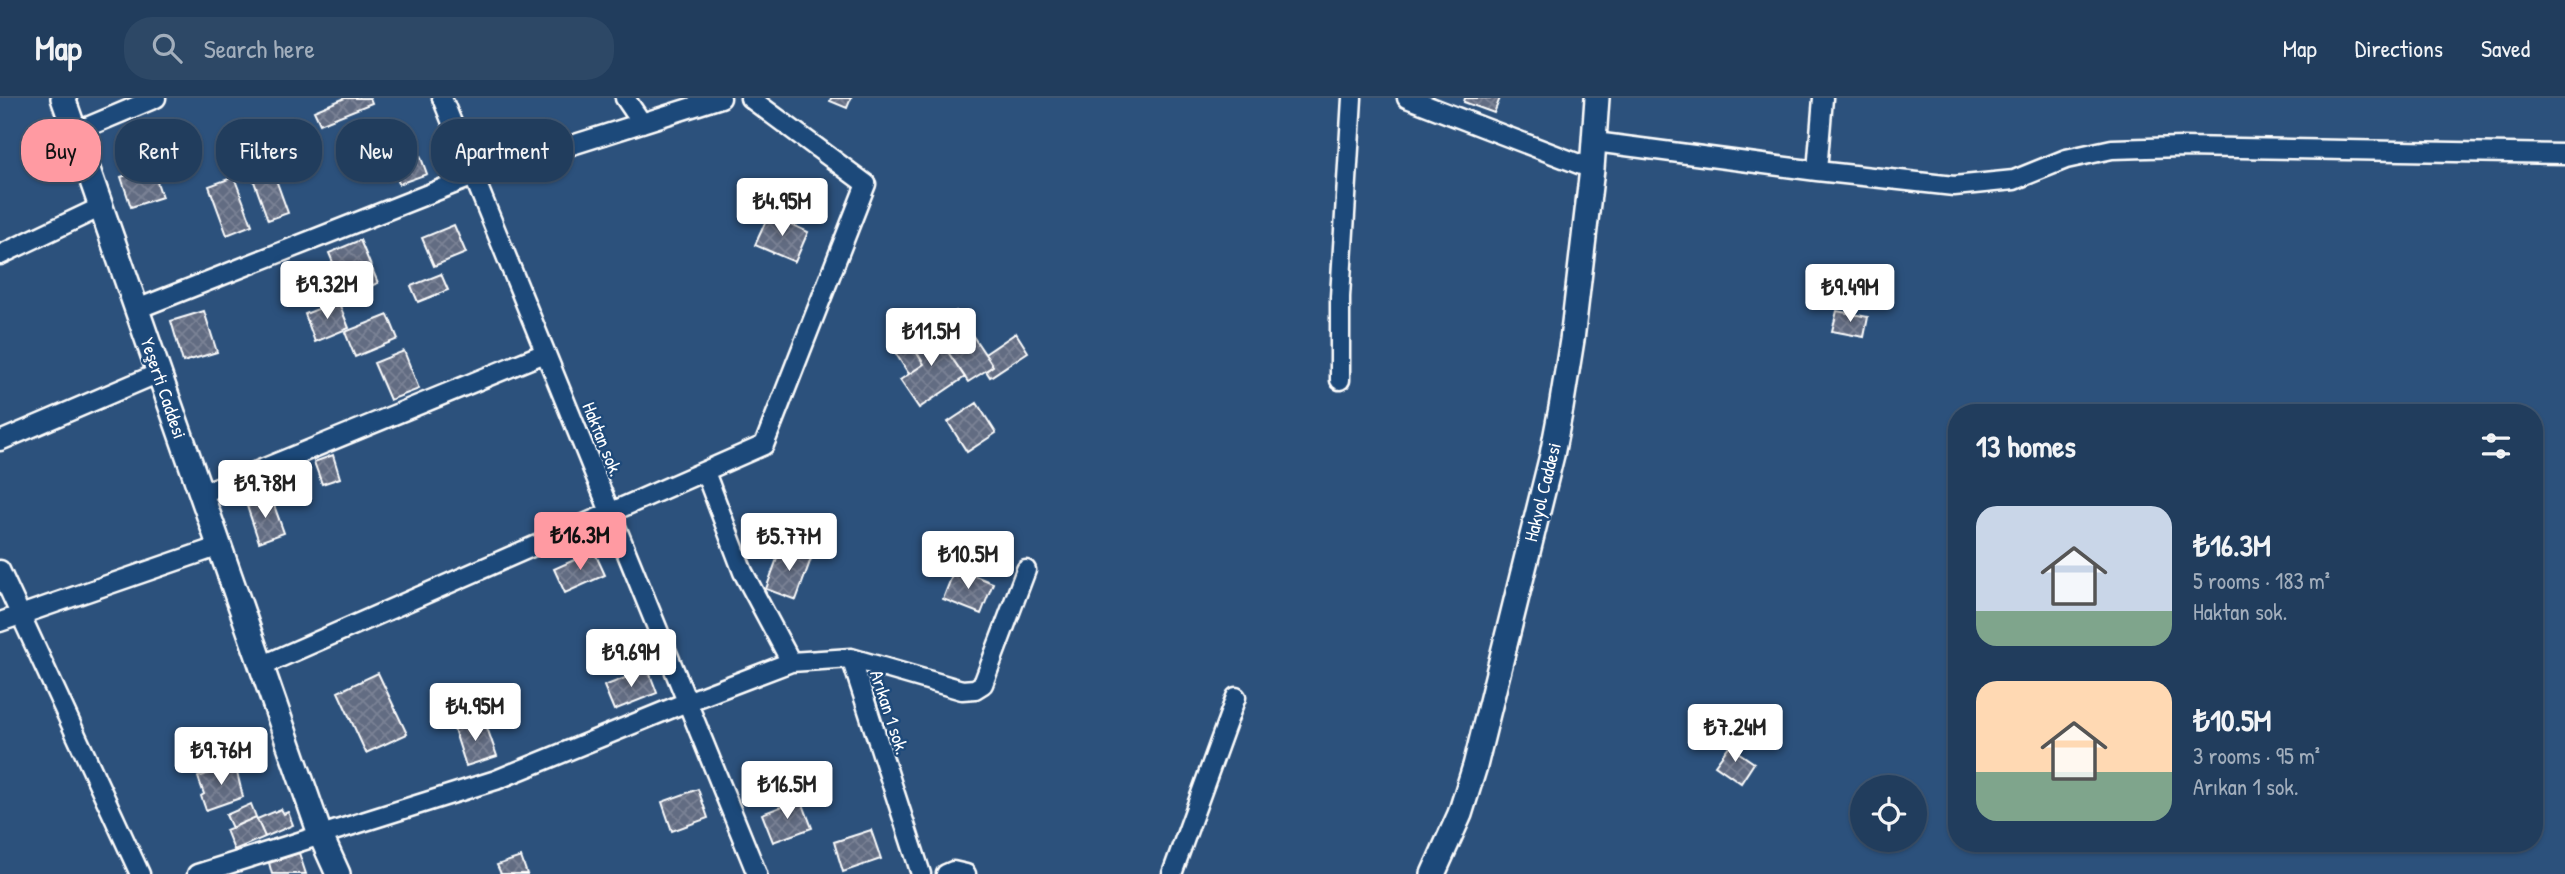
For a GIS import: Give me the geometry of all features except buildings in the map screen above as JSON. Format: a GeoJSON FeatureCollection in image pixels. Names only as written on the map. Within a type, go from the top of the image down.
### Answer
{"type":"FeatureCollection","features":[{"type":"Feature","properties":{"kind":"street","name":"Yeşerti Caddesi"},"geometry":{"type":"LineString","coordinates":[[63,98],[70,119]]}},
{"type":"Feature","properties":{"kind":"street"},"geometry":{"type":"LineString","coordinates":[[101,121],[156,98]]}},
{"type":"Feature","properties":{"kind":"street","name":"Haktan sok."},"geometry":{"type":"LineString","coordinates":[[442,98],[451,119]]}},
{"type":"Feature","properties":{"kind":"street"},"geometry":{"type":"LineString","coordinates":[[625,98],[642,123]]}},
{"type":"Feature","properties":{"kind":"street"},"geometry":{"type":"LineString","coordinates":[[573,145],[721,98]]}},
{"type":"Feature","properties":{"kind":"street"},"geometry":{"type":"LineString","coordinates":[[261,666],[764,445],[866,184],[750,98]]}},
{"type":"Feature","properties":{"kind":"street"},"geometry":{"type":"LineString","coordinates":[[1340,380],[1340,297],[1352,98]]}},
{"type":"Feature","properties":{"kind":"street"},"geometry":{"type":"LineString","coordinates":[[1407,98],[1592,169]]}},
{"type":"Feature","properties":{"kind":"street","name":"Hakyol Caddesi"},"geometry":{"type":"LineString","coordinates":[[1433,874],[1460,814],[1475,766],[1552,455],[1572,340],[1595,142],[1597,98]]}},
{"type":"Feature","properties":{"kind":"street"},"geometry":{"type":"LineString","coordinates":[[1817,171],[1823,98]]}},
{"type":"Feature","properties":{"kind":"street"},"geometry":{"type":"LineString","coordinates":[[1595,142],[1954,186],[2014,180],[2066,159],[2112,149],[2182,147],[2565,155]]}},
{"type":"Feature","properties":{"kind":"street","name":"Yeşerti Caddesi"},"geometry":{"type":"LineString","coordinates":[[93,182],[320,834],[338,874]]}},
{"type":"Feature","properties":{"kind":"street"},"geometry":{"type":"LineString","coordinates":[[137,309],[459,182]]}},
{"type":"Feature","properties":{"kind":"street","name":"Haktan sok."},"geometry":{"type":"LineString","coordinates":[[476,182],[757,874]]}},
{"type":"Feature","properties":{"kind":"street"},"geometry":{"type":"LineString","coordinates":[[0,255],[101,206]]}},
{"type":"Feature","properties":{"kind":"street"},"geometry":{"type":"LineString","coordinates":[[201,494],[545,353]]}},
{"type":"Feature","properties":{"kind":"street"},"geometry":{"type":"LineString","coordinates":[[0,441],[159,373]]}},
{"type":"Feature","properties":{"kind":"street"},"geometry":{"type":"LineString","coordinates":[[705,472],[743,572],[792,662]]}},
{"type":"Feature","properties":{"kind":"street"},"geometry":{"type":"LineString","coordinates":[[0,622],[220,546]]}},
{"type":"Feature","properties":{"kind":"street"},"geometry":{"type":"LineString","coordinates":[[0,570],[140,874]]}},
{"type":"Feature","properties":{"kind":"street"},"geometry":{"type":"LineString","coordinates":[[851,658],[962,690],[975,689],[983,684],[1027,570]]}},
{"type":"Feature","properties":{"kind":"street","name":"Arıkan 1 sok."},"geometry":{"type":"LineString","coordinates":[[197,874],[496,780],[792,662],[851,658],[921,874]]}},
{"type":"Feature","properties":{"kind":"street"},"geometry":{"type":"LineString","coordinates":[[1172,874],[1236,697]]}},
{"type":"Feature","properties":{"kind":"street"},"geometry":{"type":"LineString","coordinates":[[946,874],[953,871],[966,874]]}}]}
